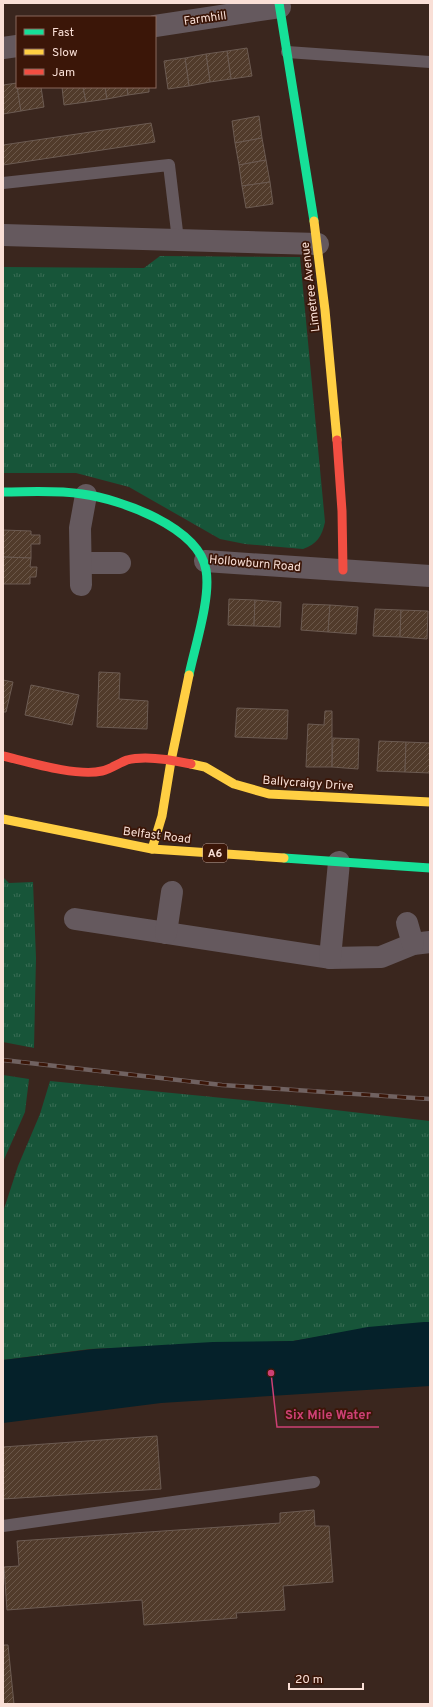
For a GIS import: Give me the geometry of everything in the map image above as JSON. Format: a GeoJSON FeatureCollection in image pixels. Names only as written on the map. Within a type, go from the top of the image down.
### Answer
{"type":"FeatureCollection","features":[{"type":"Feature","properties":{"kind":"street","name":"Farmhill"},"geometry":{"type":"LineString","coordinates":[[156,26],[279,5]]}},
{"type":"Feature","properties":{"kind":"street","name":"Limetree Avenue"},"geometry":{"type":"LineString","coordinates":[[279,5],[318,244],[328,328],[342,512],[343,570]]}},
{"type":"Feature","properties":{"kind":"street"},"geometry":{"type":"LineString","coordinates":[[3,48],[16,46]]}},
{"type":"Feature","properties":{"kind":"street"},"geometry":{"type":"LineString","coordinates":[[3,235],[318,244]]}},
{"type":"Feature","properties":{"kind":"street","name":"Hollowburn Road"},"geometry":{"type":"LineString","coordinates":[[3,492],[56,491],[86,495],[121,504],[158,520],[187,538],[197,548],[205,561],[430,576]]}},
{"type":"Feature","properties":{"kind":"street"},"geometry":{"type":"LineString","coordinates":[[81,585],[80,528],[86,495]]}},
{"type":"Feature","properties":{"kind":"street"},"geometry":{"type":"LineString","coordinates":[[152,849],[160,830],[172,760],[205,601],[207,577],[205,561]]}},
{"type":"Feature","properties":{"kind":"street"},"geometry":{"type":"LineString","coordinates":[[81,563],[120,563]]}},
{"type":"Feature","properties":{"kind":"street","name":"Ballycraigy Drive"},"geometry":{"type":"LineString","coordinates":[[3,756],[41,765],[85,772],[102,771],[128,760],[172,760],[205,767],[234,784],[269,794],[430,802]]}},
{"type":"Feature","properties":{"kind":"street","name":"Belfast Road"},"geometry":{"type":"LineString","coordinates":[[3,819],[152,849],[430,868]]}},
{"type":"Feature","properties":{"kind":"street"},"geometry":{"type":"LineString","coordinates":[[330,958],[339,862]]}},
{"type":"Feature","properties":{"kind":"street"},"geometry":{"type":"LineString","coordinates":[[166,933],[172,892]]}},
{"type":"Feature","properties":{"kind":"street"},"geometry":{"type":"LineString","coordinates":[[75,919],[330,958],[381,957],[421,943],[407,923]]}},
{"type":"Feature","properties":{"kind":"lane"},"geometry":{"type":"LineString","coordinates":[[287,52],[430,62]]}},
{"type":"Feature","properties":{"kind":"lane"},"geometry":{"type":"LineString","coordinates":[[3,182],[169,165],[178,240]]}},
{"type":"Feature","properties":{"kind":"lane"},"geometry":{"type":"LineString","coordinates":[[3,1526],[314,1482]]}},
{"type":"Feature","properties":{"kind":"green space"},"geometry":{"type":"Polygon","coordinates":[[[160,256],[300,257],[325,522],[318,539],[312,545],[303,549],[245,544],[220,539],[129,487],[76,473],[3,473],[3,267],[144,268],[160,256]]]}},
{"type":"Feature","properties":{"kind":"green space"},"geometry":{"type":"Polygon","coordinates":[[[3,877],[9,883],[33,882],[36,958],[34,1048],[3,1042],[3,877]]]}},
{"type":"Feature","properties":{"kind":"green space"},"geometry":{"type":"Polygon","coordinates":[[[3,1075],[29,1079],[25,1112],[3,1162],[3,1075]]]}},
{"type":"Feature","properties":{"kind":"green space"},"geometry":{"type":"Polygon","coordinates":[[[50,1081],[283,1104],[430,1121],[430,1323],[335,1334],[293,1341],[90,1349],[3,1360],[3,1212],[18,1166],[40,1114],[50,1081]]]}},
{"type":"Feature","properties":{"kind":"water"},"geometry":{"type":"Polygon","coordinates":[[[430,1322],[430,1386],[161,1403],[3,1423],[3,1360],[94,1349],[213,1342],[293,1341],[368,1327],[430,1322]]]}},
{"type":"Feature","properties":{"kind":"building"},"geometry":{"type":"Polygon","coordinates":[[[247,48],[252,76],[231,79],[227,51],[247,48]]]}},
{"type":"Feature","properties":{"kind":"building"},"geometry":{"type":"Polygon","coordinates":[[[227,51],[231,79],[210,82],[206,54],[227,51]]]}},
{"type":"Feature","properties":{"kind":"building"},"geometry":{"type":"Polygon","coordinates":[[[206,54],[210,82],[189,86],[185,58],[206,54]]]}},
{"type":"Feature","properties":{"kind":"building"},"geometry":{"type":"Polygon","coordinates":[[[185,58],[189,86],[168,89],[164,61],[185,58]]]}},
{"type":"Feature","properties":{"kind":"building"},"geometry":{"type":"Polygon","coordinates":[[[16,83],[21,111],[3,114],[3,85],[16,83]]]}},
{"type":"Feature","properties":{"kind":"building"},"geometry":{"type":"Polygon","coordinates":[[[17,88],[41,88],[44,107],[21,111],[17,88]]]}},
{"type":"Feature","properties":{"kind":"building"},"geometry":{"type":"Polygon","coordinates":[[[62,88],[83,88],[86,102],[64,105],[62,88]]]}},
{"type":"Feature","properties":{"kind":"building"},"geometry":{"type":"Polygon","coordinates":[[[83,88],[105,88],[107,99],[86,102],[83,88]]]}},
{"type":"Feature","properties":{"kind":"building"},"geometry":{"type":"Polygon","coordinates":[[[105,88],[127,88],[128,95],[107,99],[105,88]]]}},
{"type":"Feature","properties":{"kind":"building"},"geometry":{"type":"Polygon","coordinates":[[[127,88],[149,88],[149,92],[128,95],[127,88]]]}},
{"type":"Feature","properties":{"kind":"building"},"geometry":{"type":"Polygon","coordinates":[[[259,116],[262,138],[235,143],[232,121],[259,116]]]}},
{"type":"Feature","properties":{"kind":"building"},"geometry":{"type":"Polygon","coordinates":[[[151,123],[155,142],[3,165],[3,145],[151,123]]]}},
{"type":"Feature","properties":{"kind":"building"},"geometry":{"type":"Polygon","coordinates":[[[262,138],[266,160],[239,165],[235,143],[262,138]]]}},
{"type":"Feature","properties":{"kind":"building"},"geometry":{"type":"Polygon","coordinates":[[[266,160],[270,182],[242,186],[239,165],[266,160]]]}},
{"type":"Feature","properties":{"kind":"building"},"geometry":{"type":"Polygon","coordinates":[[[270,182],[273,204],[246,208],[242,186],[270,182]]]}},
{"type":"Feature","properties":{"kind":"building"},"geometry":{"type":"Polygon","coordinates":[[[3,530],[31,531],[31,535],[40,535],[40,544],[31,544],[31,558],[3,557],[3,530]]]}},
{"type":"Feature","properties":{"kind":"building"},"geometry":{"type":"Polygon","coordinates":[[[3,557],[31,558],[30,567],[37,567],[36,577],[30,577],[30,584],[3,584],[3,557]]]}},
{"type":"Feature","properties":{"kind":"building"},"geometry":{"type":"Polygon","coordinates":[[[229,599],[255,600],[254,626],[228,625],[229,599]]]}},
{"type":"Feature","properties":{"kind":"building"},"geometry":{"type":"Polygon","coordinates":[[[255,600],[281,602],[280,627],[254,626],[255,600]]]}},
{"type":"Feature","properties":{"kind":"building"},"geometry":{"type":"Polygon","coordinates":[[[303,604],[330,605],[328,632],[301,630],[303,604]]]}},
{"type":"Feature","properties":{"kind":"building"},"geometry":{"type":"Polygon","coordinates":[[[330,605],[358,607],[356,634],[328,632],[330,605]]]}},
{"type":"Feature","properties":{"kind":"building"},"geometry":{"type":"Polygon","coordinates":[[[375,609],[401,610],[400,637],[373,636],[375,609]]]}},
{"type":"Feature","properties":{"kind":"building"},"geometry":{"type":"Polygon","coordinates":[[[401,610],[428,611],[427,639],[400,637],[401,610]]]}},
{"type":"Feature","properties":{"kind":"building"},"geometry":{"type":"Polygon","coordinates":[[[99,672],[120,673],[119,699],[148,701],[147,729],[97,727],[99,672]]]}},
{"type":"Feature","properties":{"kind":"building"},"geometry":{"type":"Polygon","coordinates":[[[3,680],[13,682],[6,712],[3,712],[3,680]]]}},
{"type":"Feature","properties":{"kind":"building"},"geometry":{"type":"Polygon","coordinates":[[[31,685],[79,695],[72,725],[25,715],[31,685]]]}},
{"type":"Feature","properties":{"kind":"building"},"geometry":{"type":"Polygon","coordinates":[[[237,708],[288,710],[287,739],[235,737],[237,708]]]}},
{"type":"Feature","properties":{"kind":"building"},"geometry":{"type":"Polygon","coordinates":[[[325,711],[332,711],[332,767],[306,767],[308,724],[324,725],[325,711]]]}},
{"type":"Feature","properties":{"kind":"building"},"geometry":{"type":"Polygon","coordinates":[[[333,738],[359,739],[358,769],[332,767],[333,738]]]}},
{"type":"Feature","properties":{"kind":"building"},"geometry":{"type":"Polygon","coordinates":[[[379,741],[406,742],[405,772],[377,771],[379,741]]]}},
{"type":"Feature","properties":{"kind":"building"},"geometry":{"type":"Polygon","coordinates":[[[406,742],[430,743],[430,773],[405,772],[406,742]]]}},
{"type":"Feature","properties":{"kind":"building"},"geometry":{"type":"Polygon","coordinates":[[[157,1436],[161,1489],[3,1499],[3,1447],[157,1436]]]}},
{"type":"Feature","properties":{"kind":"building"},"geometry":{"type":"Polygon","coordinates":[[[314,1510],[315,1526],[329,1526],[333,1582],[283,1586],[285,1610],[236,1613],[237,1618],[144,1625],[142,1600],[7,1610],[4,1567],[19,1566],[17,1541],[280,1523],[280,1513],[314,1510]]]}},
{"type":"Feature","properties":{"kind":"building"},"geometry":{"type":"Polygon","coordinates":[[[3,1645],[8,1645],[14,1704],[3,1704],[3,1645]]]}},
{"type":"Feature","properties":{"kind":"railway"},"geometry":{"type":"LineString","coordinates":[[3,1060],[222,1085],[430,1099]]}},
{"type":"Feature","properties":{"kind":"traffic: fast"},"geometry":{"type":"LineString","coordinates":[[279,3],[314,221]]}},
{"type":"Feature","properties":{"kind":"traffic: fast"},"geometry":{"type":"LineString","coordinates":[[3,492],[62,492],[98,497],[136,509],[156,518],[174,528],[189,541],[200,555],[206,570],[207,581],[202,622],[189,675]]}},
{"type":"Feature","properties":{"kind":"traffic: fast"},"geometry":{"type":"LineString","coordinates":[[284,858],[430,868]]}},
{"type":"Feature","properties":{"kind":"traffic: slow"},"geometry":{"type":"LineString","coordinates":[[314,221],[325,310],[337,440]]}},
{"type":"Feature","properties":{"kind":"traffic: slow"},"geometry":{"type":"LineString","coordinates":[[152,849],[162,816],[171,761],[189,675]]}},
{"type":"Feature","properties":{"kind":"traffic: slow"},"geometry":{"type":"LineString","coordinates":[[191,764],[205,767],[234,784],[269,794],[430,802]]}},
{"type":"Feature","properties":{"kind":"traffic: slow"},"geometry":{"type":"LineString","coordinates":[[3,819],[152,849],[284,858]]}},
{"type":"Feature","properties":{"kind":"traffic: jam"},"geometry":{"type":"LineString","coordinates":[[337,440],[342,511],[343,570]]}},
{"type":"Feature","properties":{"kind":"traffic: jam"},"geometry":{"type":"LineString","coordinates":[[3,756],[52,768],[80,772],[102,771],[127,760],[142,758],[191,764]]}},
{"type":"Feature","properties":{"kind":"place","name":"Six Mile Water"},"geometry":{"type":"Point","coordinates":[271,1373]}}]}
